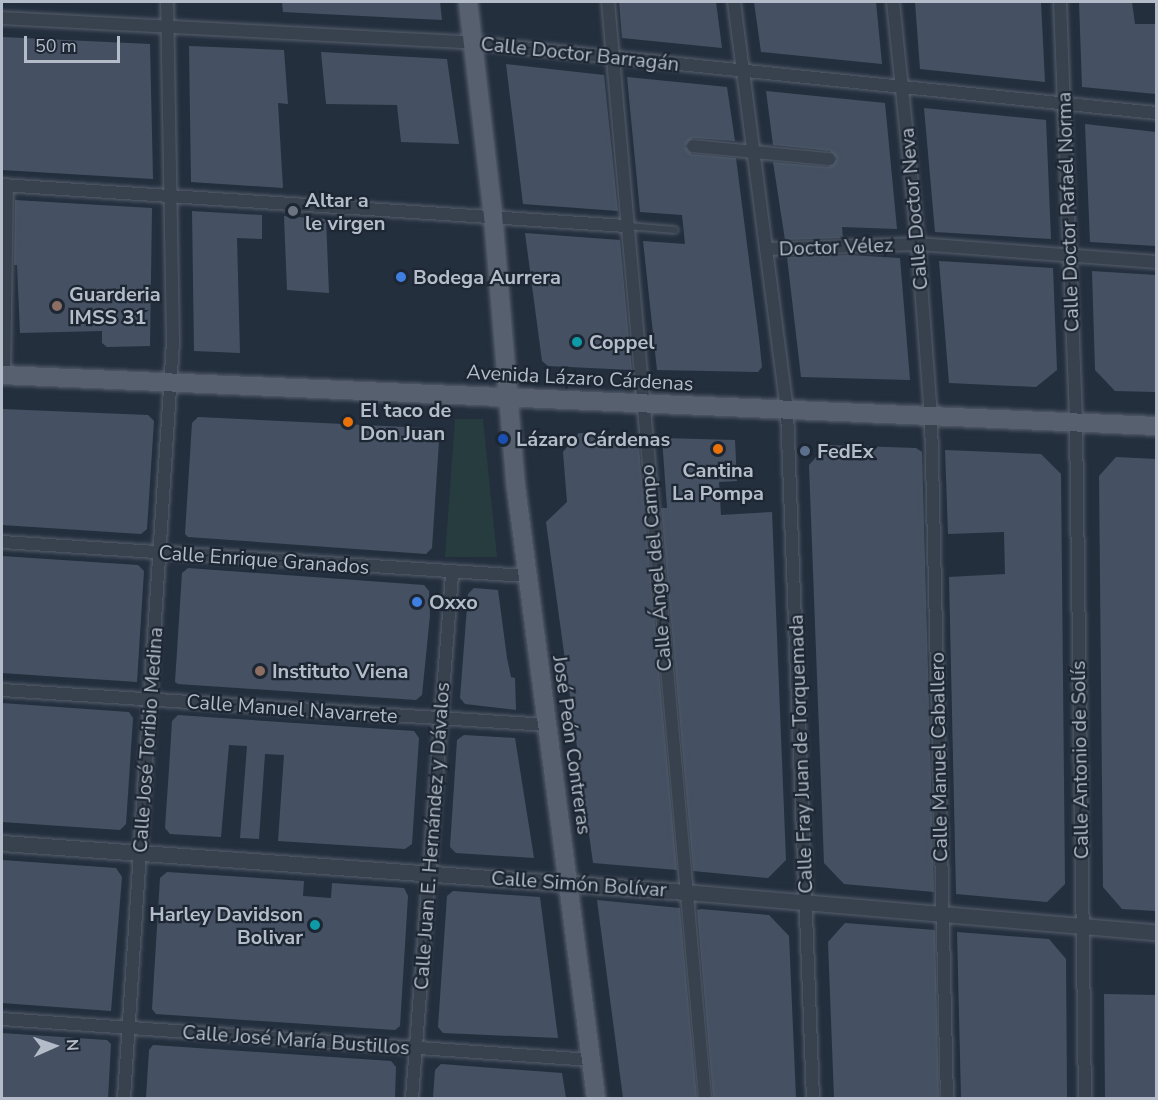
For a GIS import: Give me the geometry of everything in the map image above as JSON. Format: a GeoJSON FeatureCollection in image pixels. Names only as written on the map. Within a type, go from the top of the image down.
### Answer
{"type":"FeatureCollection","features":[{"type":"Feature","properties":{"kind":"main road","name":"José Peón Contreras"},"geometry":{"type":"LineString","coordinates":[[468,2],[493,215],[527,576],[596,1098]]}},
{"type":"Feature","properties":{"kind":"main road","name":"Avenida Lázaro Cárdenas"},"geometry":{"type":"LineString","coordinates":[[2,375],[1156,426]]}},
{"type":"Feature","properties":{"kind":"street","name":"Calle José Toribio Medina"},"geometry":{"type":"LineString","coordinates":[[124,1098],[171,382],[167,2]]}},
{"type":"Feature","properties":{"kind":"street","name":"Calle Ángel del Campo"},"geometry":{"type":"LineString","coordinates":[[608,2],[626,226],[705,1098]]}},
{"type":"Feature","properties":{"kind":"street","name":"Calle Fray Juan de Torquemada"},"geometry":{"type":"LineString","coordinates":[[734,2],[787,410],[813,1098]]}},
{"type":"Feature","properties":{"kind":"street","name":"Calle Doctor Neva"},"geometry":{"type":"LineString","coordinates":[[893,2],[918,244],[931,416]]}},
{"type":"Feature","properties":{"kind":"street","name":"Calle Doctor Rafaél Norma"},"geometry":{"type":"LineString","coordinates":[[1060,2],[1077,422]]}},
{"type":"Feature","properties":{"kind":"street","name":"Calle Doctor Barragán"},"geometry":{"type":"LineString","coordinates":[[2,18],[474,43],[1156,113]]}},
{"type":"Feature","properties":{"kind":"street"},"geometry":{"type":"LineString","coordinates":[[693,146],[829,159]]}},
{"type":"Feature","properties":{"kind":"street"},"geometry":{"type":"LineString","coordinates":[[2,375],[4,185],[170,199],[493,215],[626,226]]}},
{"type":"Feature","properties":{"kind":"street","name":"Doctor Vélez"},"geometry":{"type":"LineString","coordinates":[[766,249],[918,244],[1156,262]]}},
{"type":"Feature","properties":{"kind":"street","name":"Calle Manuel Caballero"},"geometry":{"type":"LineString","coordinates":[[931,416],[947,1098]]}},
{"type":"Feature","properties":{"kind":"street","name":"Calle Antonio de Solís"},"geometry":{"type":"LineString","coordinates":[[1077,422],[1084,1098]]}},
{"type":"Feature","properties":{"kind":"street","name":"Calle Enrique Granados"},"geometry":{"type":"LineString","coordinates":[[2,542],[452,574],[527,576]]}},
{"type":"Feature","properties":{"kind":"street","name":"Calle Juan E. Hernández y Dávalos"},"geometry":{"type":"LineString","coordinates":[[412,1098],[452,574]]}},
{"type":"Feature","properties":{"kind":"street","name":"Calle Manuel Navarrete"},"geometry":{"type":"LineString","coordinates":[[2,690],[547,725]]}},
{"type":"Feature","properties":{"kind":"street","name":"Calle Simón Bolívar"},"geometry":{"type":"LineString","coordinates":[[2,843],[686,892],[1156,932]]}},
{"type":"Feature","properties":{"kind":"street","name":"Calle José María Bustillos"},"geometry":{"type":"LineString","coordinates":[[2,1019],[591,1060]]}},
{"type":"Feature","properties":{"kind":"lane"},"geometry":{"type":"LineString","coordinates":[[626,226],[675,230]]}},
{"type":"Feature","properties":{"kind":"green space","name":"Lázaro Cárdenas"},"geometry":{"type":"Polygon","coordinates":[[[455,419],[483,419],[497,557],[445,557],[455,419]]]}},
{"type":"Feature","properties":{"kind":"building"},"geometry":{"type":"Polygon","coordinates":[[[282,2],[440,2],[442,20],[283,12],[282,2]]]}},
{"type":"Feature","properties":{"kind":"building"},"geometry":{"type":"Polygon","coordinates":[[[619,2],[716,2],[722,48],[622,38],[619,2]]]}},
{"type":"Feature","properties":{"kind":"building"},"geometry":{"type":"Polygon","coordinates":[[[754,2],[876,2],[882,64],[761,52],[754,2]]]}},
{"type":"Feature","properties":{"kind":"building"},"geometry":{"type":"Polygon","coordinates":[[[915,2],[1041,2],[1045,82],[920,69],[915,2]]]}},
{"type":"Feature","properties":{"kind":"building"},"geometry":{"type":"Polygon","coordinates":[[[1079,2],[1132,2],[1135,24],[1156,24],[1156,94],[1082,87],[1079,2]]]}},
{"type":"Feature","properties":{"kind":"building"},"geometry":{"type":"Polygon","coordinates":[[[2,37],[150,44],[153,179],[2,170],[2,37]]]}},
{"type":"Feature","properties":{"kind":"building"},"geometry":{"type":"Polygon","coordinates":[[[189,46],[284,50],[288,104],[278,103],[283,188],[191,182],[189,46]]]}},
{"type":"Feature","properties":{"kind":"building"},"geometry":{"type":"Polygon","coordinates":[[[321,52],[447,59],[459,144],[401,142],[397,105],[326,104],[321,52]]]}},
{"type":"Feature","properties":{"kind":"building"},"geometry":{"type":"Polygon","coordinates":[[[506,64],[604,75],[618,211],[523,204],[506,64]]]}},
{"type":"Feature","properties":{"kind":"building"},"geometry":{"type":"Polygon","coordinates":[[[627,77],[727,87],[735,141],[693,138],[685,146],[692,154],[736,158],[762,367],[758,372],[657,370],[643,241],[685,244],[682,215],[640,212],[627,77]]]}},
{"type":"Feature","properties":{"kind":"building"},"geometry":{"type":"Polygon","coordinates":[[[766,91],[885,103],[897,229],[842,227],[843,238],[785,240],[773,162],[828,167],[837,159],[830,151],[773,145],[766,91]]]}},
{"type":"Feature","properties":{"kind":"building"},"geometry":{"type":"Polygon","coordinates":[[[924,108],[1046,120],[1051,239],[935,232],[924,108]]]}},
{"type":"Feature","properties":{"kind":"building"},"geometry":{"type":"Polygon","coordinates":[[[1085,124],[1156,132],[1156,246],[1090,242],[1085,124]]]}},
{"type":"Feature","properties":{"kind":"building"},"geometry":{"type":"Polygon","coordinates":[[[15,200],[152,208],[150,346],[107,347],[102,343],[102,331],[20,333],[17,265],[14,265],[15,200]]]}},
{"type":"Feature","properties":{"kind":"building"},"geometry":{"type":"Polygon","coordinates":[[[192,211],[262,215],[262,239],[237,238],[240,353],[194,351],[192,211]]]}},
{"type":"Feature","properties":{"kind":"building"},"geometry":{"type":"Polygon","coordinates":[[[284,216],[326,219],[329,293],[287,290],[284,216]]]}},
{"type":"Feature","properties":{"kind":"building"},"geometry":{"type":"Polygon","coordinates":[[[525,233],[620,240],[632,370],[548,366],[542,361],[525,233]]]}},
{"type":"Feature","properties":{"kind":"building"},"geometry":{"type":"Polygon","coordinates":[[[849,255],[900,258],[910,380],[801,377],[787,257],[849,255]]]}},
{"type":"Feature","properties":{"kind":"building"},"geometry":{"type":"Polygon","coordinates":[[[939,261],[1053,268],[1057,370],[1036,387],[949,383],[939,261]]]}},
{"type":"Feature","properties":{"kind":"building"},"geometry":{"type":"Polygon","coordinates":[[[1092,271],[1156,275],[1156,392],[1115,391],[1095,370],[1092,271]]]}},
{"type":"Feature","properties":{"kind":"building"},"geometry":{"type":"Polygon","coordinates":[[[2,409],[148,415],[154,421],[147,529],[141,534],[2,525],[2,409]]]}},
{"type":"Feature","properties":{"kind":"building"},"geometry":{"type":"Polygon","coordinates":[[[198,417],[427,428],[439,441],[432,548],[426,554],[188,537],[185,534],[192,423],[198,417]]]}},
{"type":"Feature","properties":{"kind":"building"},"geometry":{"type":"Polygon","coordinates":[[[579,433],[638,436],[677,870],[593,863],[546,522],[567,502],[563,452],[579,433]]]}},
{"type":"Feature","properties":{"kind":"building"},"geometry":{"type":"Polygon","coordinates":[[[662,438],[735,440],[737,481],[719,482],[721,515],[772,512],[786,860],[768,878],[693,871],[661,508],[667,508],[662,438]]]}},
{"type":"Feature","properties":{"kind":"building"},"geometry":{"type":"Polygon","coordinates":[[[827,445],[916,448],[922,452],[934,892],[844,884],[824,863],[809,465],[827,445]]]}},
{"type":"Feature","properties":{"kind":"building"},"geometry":{"type":"Polygon","coordinates":[[[945,450],[1041,454],[1061,474],[1065,884],[1047,902],[956,894],[949,577],[1005,574],[1004,532],[948,534],[945,450]]]}},
{"type":"Feature","properties":{"kind":"building"},"geometry":{"type":"Polygon","coordinates":[[[1116,457],[1156,459],[1156,911],[1122,909],[1103,887],[1099,476],[1116,457]]]}},
{"type":"Feature","properties":{"kind":"building"},"geometry":{"type":"Polygon","coordinates":[[[2,556],[138,565],[144,571],[137,682],[2,673],[2,556]]]}},
{"type":"Feature","properties":{"kind":"building"},"geometry":{"type":"Polygon","coordinates":[[[188,568],[424,585],[429,591],[430,615],[422,695],[416,700],[178,684],[175,682],[182,573],[188,568]]]}},
{"type":"Feature","properties":{"kind":"building"},"geometry":{"type":"Polygon","coordinates":[[[474,588],[498,590],[507,658],[511,677],[515,678],[516,710],[465,704],[460,698],[468,594],[474,588]]]}},
{"type":"Feature","properties":{"kind":"building"},"geometry":{"type":"Polygon","coordinates":[[[2,703],[129,712],[133,718],[126,824],[120,830],[2,822],[2,703]]]}},
{"type":"Feature","properties":{"kind":"building"},"geometry":{"type":"Polygon","coordinates":[[[178,715],[414,731],[419,738],[412,844],[405,849],[278,841],[284,755],[265,754],[259,839],[240,838],[247,746],[229,745],[221,837],[170,834],[165,828],[172,721],[178,715]]]}},
{"type":"Feature","properties":{"kind":"building"},"geometry":{"type":"Polygon","coordinates":[[[464,735],[515,738],[534,858],[456,853],[450,847],[457,740],[464,735]]]}},
{"type":"Feature","properties":{"kind":"building"},"geometry":{"type":"Polygon","coordinates":[[[2,860],[116,868],[122,877],[111,1011],[2,1003],[2,860]]]}},
{"type":"Feature","properties":{"kind":"building"},"geometry":{"type":"Polygon","coordinates":[[[167,872],[304,881],[303,896],[331,898],[332,883],[404,888],[408,896],[400,1026],[395,1030],[156,1014],[152,1009],[160,878],[167,872]]]}},
{"type":"Feature","properties":{"kind":"building"},"geometry":{"type":"Polygon","coordinates":[[[453,891],[540,897],[558,1038],[443,1033],[438,1027],[447,896],[453,891]]]}},
{"type":"Feature","properties":{"kind":"building"},"geometry":{"type":"Polygon","coordinates":[[[597,900],[680,908],[697,1098],[623,1098],[597,900]]]}},
{"type":"Feature","properties":{"kind":"building"},"geometry":{"type":"Polygon","coordinates":[[[697,910],[769,915],[789,936],[796,1098],[713,1098],[697,910]]]}},
{"type":"Feature","properties":{"kind":"building"},"geometry":{"type":"Polygon","coordinates":[[[845,923],[935,930],[939,1098],[834,1098],[828,942],[845,923]]]}},
{"type":"Feature","properties":{"kind":"building"},"geometry":{"type":"Polygon","coordinates":[[[957,932],[1049,939],[1066,959],[1067,1098],[961,1098],[957,932]]]}},
{"type":"Feature","properties":{"kind":"building"},"geometry":{"type":"Polygon","coordinates":[[[1104,994],[1156,995],[1156,1098],[1105,1098],[1104,994]]]}},
{"type":"Feature","properties":{"kind":"building"},"geometry":{"type":"Polygon","coordinates":[[[2,1033],[107,1040],[111,1044],[108,1098],[2,1098],[2,1033]]]}},
{"type":"Feature","properties":{"kind":"building"},"geometry":{"type":"Polygon","coordinates":[[[153,1045],[391,1061],[396,1067],[395,1098],[146,1098],[149,1050],[153,1045]]]}},
{"type":"Feature","properties":{"kind":"building"},"geometry":{"type":"Polygon","coordinates":[[[441,1064],[562,1073],[566,1098],[433,1098],[435,1070],[441,1064]]]}},
{"type":"Feature","properties":{"kind":"place","name":"Altar a le virgen"},"geometry":{"type":"Point","coordinates":[293,211]}},
{"type":"Feature","properties":{"kind":"place","name":"Bodega Aurrera"},"geometry":{"type":"Point","coordinates":[401,277]}},
{"type":"Feature","properties":{"kind":"place","name":"Guarderia IMSS 31"},"geometry":{"type":"Point","coordinates":[57,306]}},
{"type":"Feature","properties":{"kind":"place","name":"Coppel"},"geometry":{"type":"Point","coordinates":[577,342]}},
{"type":"Feature","properties":{"kind":"place","name":"El taco de Don Juan"},"geometry":{"type":"Point","coordinates":[348,422]}},
{"type":"Feature","properties":{"kind":"place","name":"Lázaro Cárdenas"},"geometry":{"type":"Point","coordinates":[503,439]}},
{"type":"Feature","properties":{"kind":"place","name":"Cantina La Pompa"},"geometry":{"type":"Point","coordinates":[718,449]}},
{"type":"Feature","properties":{"kind":"place","name":"FedEx"},"geometry":{"type":"Point","coordinates":[805,451]}},
{"type":"Feature","properties":{"kind":"place","name":"Oxxo"},"geometry":{"type":"Point","coordinates":[417,602]}},
{"type":"Feature","properties":{"kind":"place","name":"Instituto Viena"},"geometry":{"type":"Point","coordinates":[260,671]}},
{"type":"Feature","properties":{"kind":"place","name":"Harley Davidson Bolivar"},"geometry":{"type":"Point","coordinates":[315,925]}}]}
